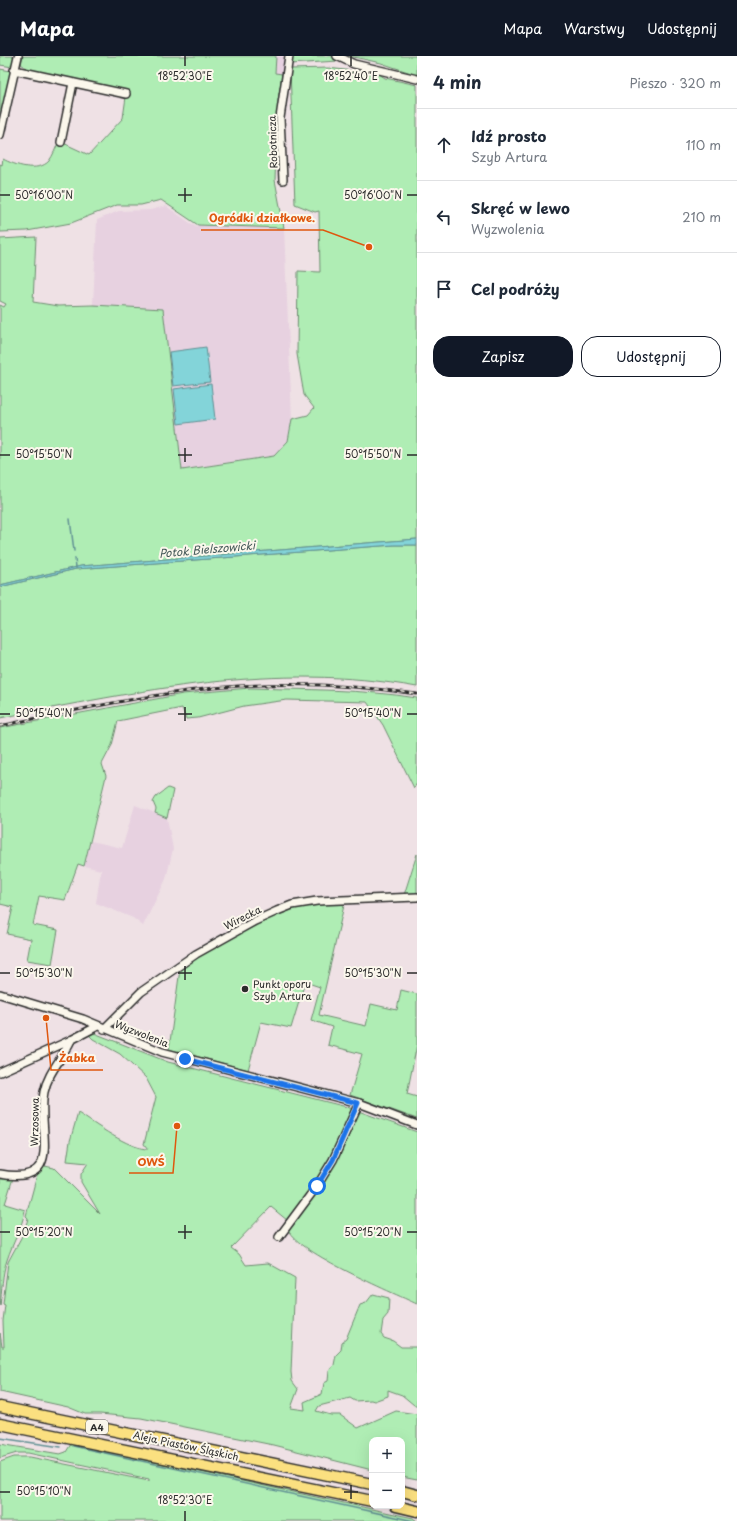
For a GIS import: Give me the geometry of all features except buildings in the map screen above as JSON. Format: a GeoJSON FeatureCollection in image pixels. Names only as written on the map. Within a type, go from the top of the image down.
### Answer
{"type":"FeatureCollection","features":[{"type":"Feature","properties":{"kind":"highway","name":"Aleja Piastów Śląskich"},"geometry":{"type":"LineString","coordinates":[[0,1407],[369,1483]]}},
{"type":"Feature","properties":{"kind":"highway","name":"Aleja Piastów Śląskich"},"geometry":{"type":"LineString","coordinates":[[0,1424],[369,1500]]}},
{"type":"Feature","properties":{"kind":"highway"},"geometry":{"type":"LineString","coordinates":[[405,1492],[417,1495]]}},
{"type":"Feature","properties":{"kind":"highway"},"geometry":{"type":"LineString","coordinates":[[405,1508],[417,1511]]}},
{"type":"Feature","properties":{"kind":"street"},"geometry":{"type":"LineString","coordinates":[[0,135],[18,56]]}},
{"type":"Feature","properties":{"kind":"street","name":"Robotnicza"},"geometry":{"type":"LineString","coordinates":[[283,180],[280,118],[289,56]]}},
{"type":"Feature","properties":{"kind":"street"},"geometry":{"type":"LineString","coordinates":[[338,56],[354,64],[417,79]]}},
{"type":"Feature","properties":{"kind":"street"},"geometry":{"type":"LineString","coordinates":[[14,70],[126,94]]}},
{"type":"Feature","properties":{"kind":"street"},"geometry":{"type":"LineString","coordinates":[[61,142],[73,83]]}},
{"type":"Feature","properties":{"kind":"street","name":"Wirecka"},"geometry":{"type":"LineString","coordinates":[[0,1072],[101,1027],[141,992],[196,954],[255,921],[277,911],[292,905],[317,901],[417,897]]}},
{"type":"Feature","properties":{"kind":"street","name":"Wyzwolenia"},"geometry":{"type":"LineString","coordinates":[[0,994],[58,1011],[101,1027],[144,1046],[185,1059],[358,1103],[417,1125]]}},
{"type":"Feature","properties":{"kind":"street","name":"Wrzosowa"},"geometry":{"type":"LineString","coordinates":[[0,1174],[23,1176],[32,1174],[41,1164],[44,1138],[42,1103],[44,1090],[53,1070],[71,1040]]}},
{"type":"Feature","properties":{"kind":"street"},"geometry":{"type":"LineString","coordinates":[[279,1237],[317,1186],[333,1160],[358,1103]]}},
{"type":"Feature","properties":{"kind":"shaded area"},"geometry":{"type":"Polygon","coordinates":[[[276,56],[285,56],[282,74],[275,73],[276,56]]]}},
{"type":"Feature","properties":{"kind":"shaded area"},"geometry":{"type":"Polygon","coordinates":[[[166,206],[196,227],[198,225],[284,228],[292,419],[288,441],[274,456],[182,470],[176,425],[93,305],[97,220],[119,211],[150,210],[166,206]]]}},
{"type":"Feature","properties":{"kind":"shaded area"},"geometry":{"type":"Polygon","coordinates":[[[135,805],[167,818],[173,849],[166,879],[143,926],[133,918],[96,903],[101,870],[84,866],[91,841],[122,848],[135,805]]]}},
{"type":"Feature","properties":{"kind":"green space"},"geometry":{"type":"Polygon","coordinates":[[[0,56],[16,56],[13,67],[0,65],[0,56]]]}},
{"type":"Feature","properties":{"kind":"green space"},"geometry":{"type":"Polygon","coordinates":[[[23,56],[276,56],[275,73],[282,74],[278,101],[275,180],[284,228],[198,225],[161,200],[141,205],[117,205],[71,223],[27,231],[0,232],[0,164],[2,165],[3,159],[13,164],[26,167],[39,167],[49,161],[59,141],[89,155],[123,118],[126,97],[32,72],[21,64],[23,56]]]}},
{"type":"Feature","properties":{"kind":"green space"},"geometry":{"type":"Polygon","coordinates":[[[291,56],[332,56],[338,61],[290,64],[291,56]]]}},
{"type":"Feature","properties":{"kind":"green space"},"geometry":{"type":"Polygon","coordinates":[[[349,56],[417,56],[417,75],[381,63],[349,56]]]}},
{"type":"Feature","properties":{"kind":"green space"},"geometry":{"type":"Polygon","coordinates":[[[328,68],[379,74],[385,78],[417,85],[417,539],[81,566],[0,585],[0,305],[4,307],[6,304],[0,301],[0,239],[36,237],[33,302],[58,306],[93,305],[163,309],[182,470],[274,456],[288,441],[292,419],[308,415],[314,408],[304,395],[297,354],[298,271],[320,272],[319,211],[315,212],[295,204],[290,69],[328,68]]]}},
{"type":"Feature","properties":{"kind":"green space"},"geometry":{"type":"Polygon","coordinates":[[[0,69],[11,71],[0,122],[0,69]]]}},
{"type":"Feature","properties":{"kind":"green space"},"geometry":{"type":"Polygon","coordinates":[[[394,545],[417,545],[417,687],[364,680],[311,677],[259,678],[156,689],[0,718],[0,587],[76,569],[394,545]]]}},
{"type":"Feature","properties":{"kind":"green space"},"geometry":{"type":"Polygon","coordinates":[[[250,688],[355,691],[417,698],[417,783],[414,788],[383,725],[367,702],[287,700],[244,706],[198,718],[186,719],[182,708],[118,721],[112,745],[102,764],[106,776],[84,866],[78,864],[65,900],[39,896],[33,925],[58,930],[52,964],[27,960],[31,939],[7,934],[13,907],[0,904],[0,728],[183,694],[250,688]]]}},
{"type":"Feature","properties":{"kind":"green space"},"geometry":{"type":"Polygon","coordinates":[[[168,788],[173,790],[167,818],[155,813],[156,809],[153,802],[156,797],[168,788]]]}},
{"type":"Feature","properties":{"kind":"green space"},"geometry":{"type":"Polygon","coordinates":[[[417,854],[417,895],[404,895],[417,854]]]}},
{"type":"Feature","properties":{"kind":"green space"},"geometry":{"type":"Polygon","coordinates":[[[345,901],[319,1015],[366,1026],[371,1004],[397,1010],[401,990],[417,994],[417,1044],[407,1094],[417,1097],[417,1119],[350,1095],[362,1054],[328,1045],[332,1027],[311,1020],[320,987],[305,982],[291,1028],[261,1022],[248,1070],[169,1049],[180,969],[206,951],[292,907],[345,901]]]}},
{"type":"Feature","properties":{"kind":"green space"},"geometry":{"type":"Polygon","coordinates":[[[94,1033],[168,1062],[347,1107],[417,1132],[417,1304],[347,1271],[309,1250],[288,1230],[293,1225],[271,1207],[231,1248],[239,1254],[246,1265],[268,1263],[295,1278],[291,1372],[292,1381],[298,1389],[291,1408],[305,1410],[304,1402],[322,1394],[324,1383],[328,1381],[329,1371],[334,1365],[336,1355],[341,1350],[342,1342],[346,1339],[360,1305],[366,1303],[373,1294],[389,1298],[388,1314],[383,1320],[381,1334],[384,1338],[393,1341],[401,1347],[417,1347],[417,1405],[414,1405],[402,1395],[388,1390],[388,1396],[374,1401],[355,1401],[350,1398],[319,1406],[316,1411],[331,1415],[340,1415],[358,1428],[396,1411],[417,1414],[417,1480],[405,1478],[405,1437],[369,1437],[369,1469],[273,1445],[141,1418],[85,1414],[68,1407],[0,1392],[0,1333],[2,1347],[4,1347],[3,1321],[5,1305],[3,1304],[8,1262],[22,1236],[27,1222],[28,1218],[26,1216],[37,1175],[45,1166],[54,1168],[100,1214],[81,1182],[81,1174],[88,1163],[67,1161],[70,1141],[78,1113],[122,1141],[140,1148],[148,1149],[144,1144],[156,1097],[146,1078],[120,1054],[93,1039],[89,1035],[94,1033]]]}},
{"type":"Feature","properties":{"kind":"green space"},"geometry":{"type":"Polygon","coordinates":[[[0,1176],[13,1178],[5,1204],[25,1210],[22,1223],[5,1265],[0,1306],[0,1176]]]}},
{"type":"Feature","properties":{"kind":"green space"},"geometry":{"type":"Polygon","coordinates":[[[0,1444],[60,1454],[66,1452],[71,1444],[413,1518],[417,1521],[0,1521],[0,1462],[14,1457],[30,1457],[149,1481],[149,1479],[28,1453],[17,1453],[0,1458],[0,1444]]]}},
{"type":"Feature","properties":{"kind":"water"},"geometry":{"type":"Polygon","coordinates":[[[206,347],[210,382],[173,386],[169,352],[206,347]]]}},
{"type":"Feature","properties":{"kind":"water"},"geometry":{"type":"Polygon","coordinates":[[[211,384],[215,419],[178,424],[174,389],[211,384]]]}},
{"type":"Feature","properties":{"kind":"water"},"geometry":{"type":"Polygon","coordinates":[[[417,539],[417,545],[394,545],[76,569],[0,587],[0,585],[81,566],[417,539]]]}},
{"type":"Feature","properties":{"kind":"waterway"},"geometry":{"type":"LineString","coordinates":[[70,519],[74,551]]}},
{"type":"Feature","properties":{"kind":"waterway"},"geometry":{"type":"LineString","coordinates":[[75,558],[76,568]]}},
{"type":"Feature","properties":{"kind":"waterway"},"geometry":{"type":"LineString","coordinates":[[0,1438],[61,1447]]}},
{"type":"Feature","properties":{"kind":"waterway"},"geometry":{"type":"LineString","coordinates":[[73,1446],[414,1521]]}},
{"type":"Feature","properties":{"kind":"railway"},"geometry":{"type":"LineString","coordinates":[[0,726],[130,700],[173,693],[234,686],[295,684],[326,685],[417,694]]}},
{"type":"Feature","properties":{"kind":"place","name":"Ogródki działkowe."},"geometry":{"type":"Point","coordinates":[369,247]}},
{"type":"Feature","properties":{"kind":"place","name":"Punkt oporu Szyb Artura"},"geometry":{"type":"Point","coordinates":[245,989]}},
{"type":"Feature","properties":{"kind":"place","name":"Żabka"},"geometry":{"type":"Point","coordinates":[46,1018]}},
{"type":"Feature","properties":{"kind":"place","name":"OWŚ"},"geometry":{"type":"Point","coordinates":[177,1126]}},
{"type":"Feature","properties":{"kind":"route"},"geometry":{"type":"LineString","coordinates":[[185,1059],[358,1103],[333,1160],[317,1186]]}},
{"type":"Feature","properties":{"kind":"water label","name":"Potok Bielszowicki"},"geometry":{"type":"Point","coordinates":[207,549]}}]}
